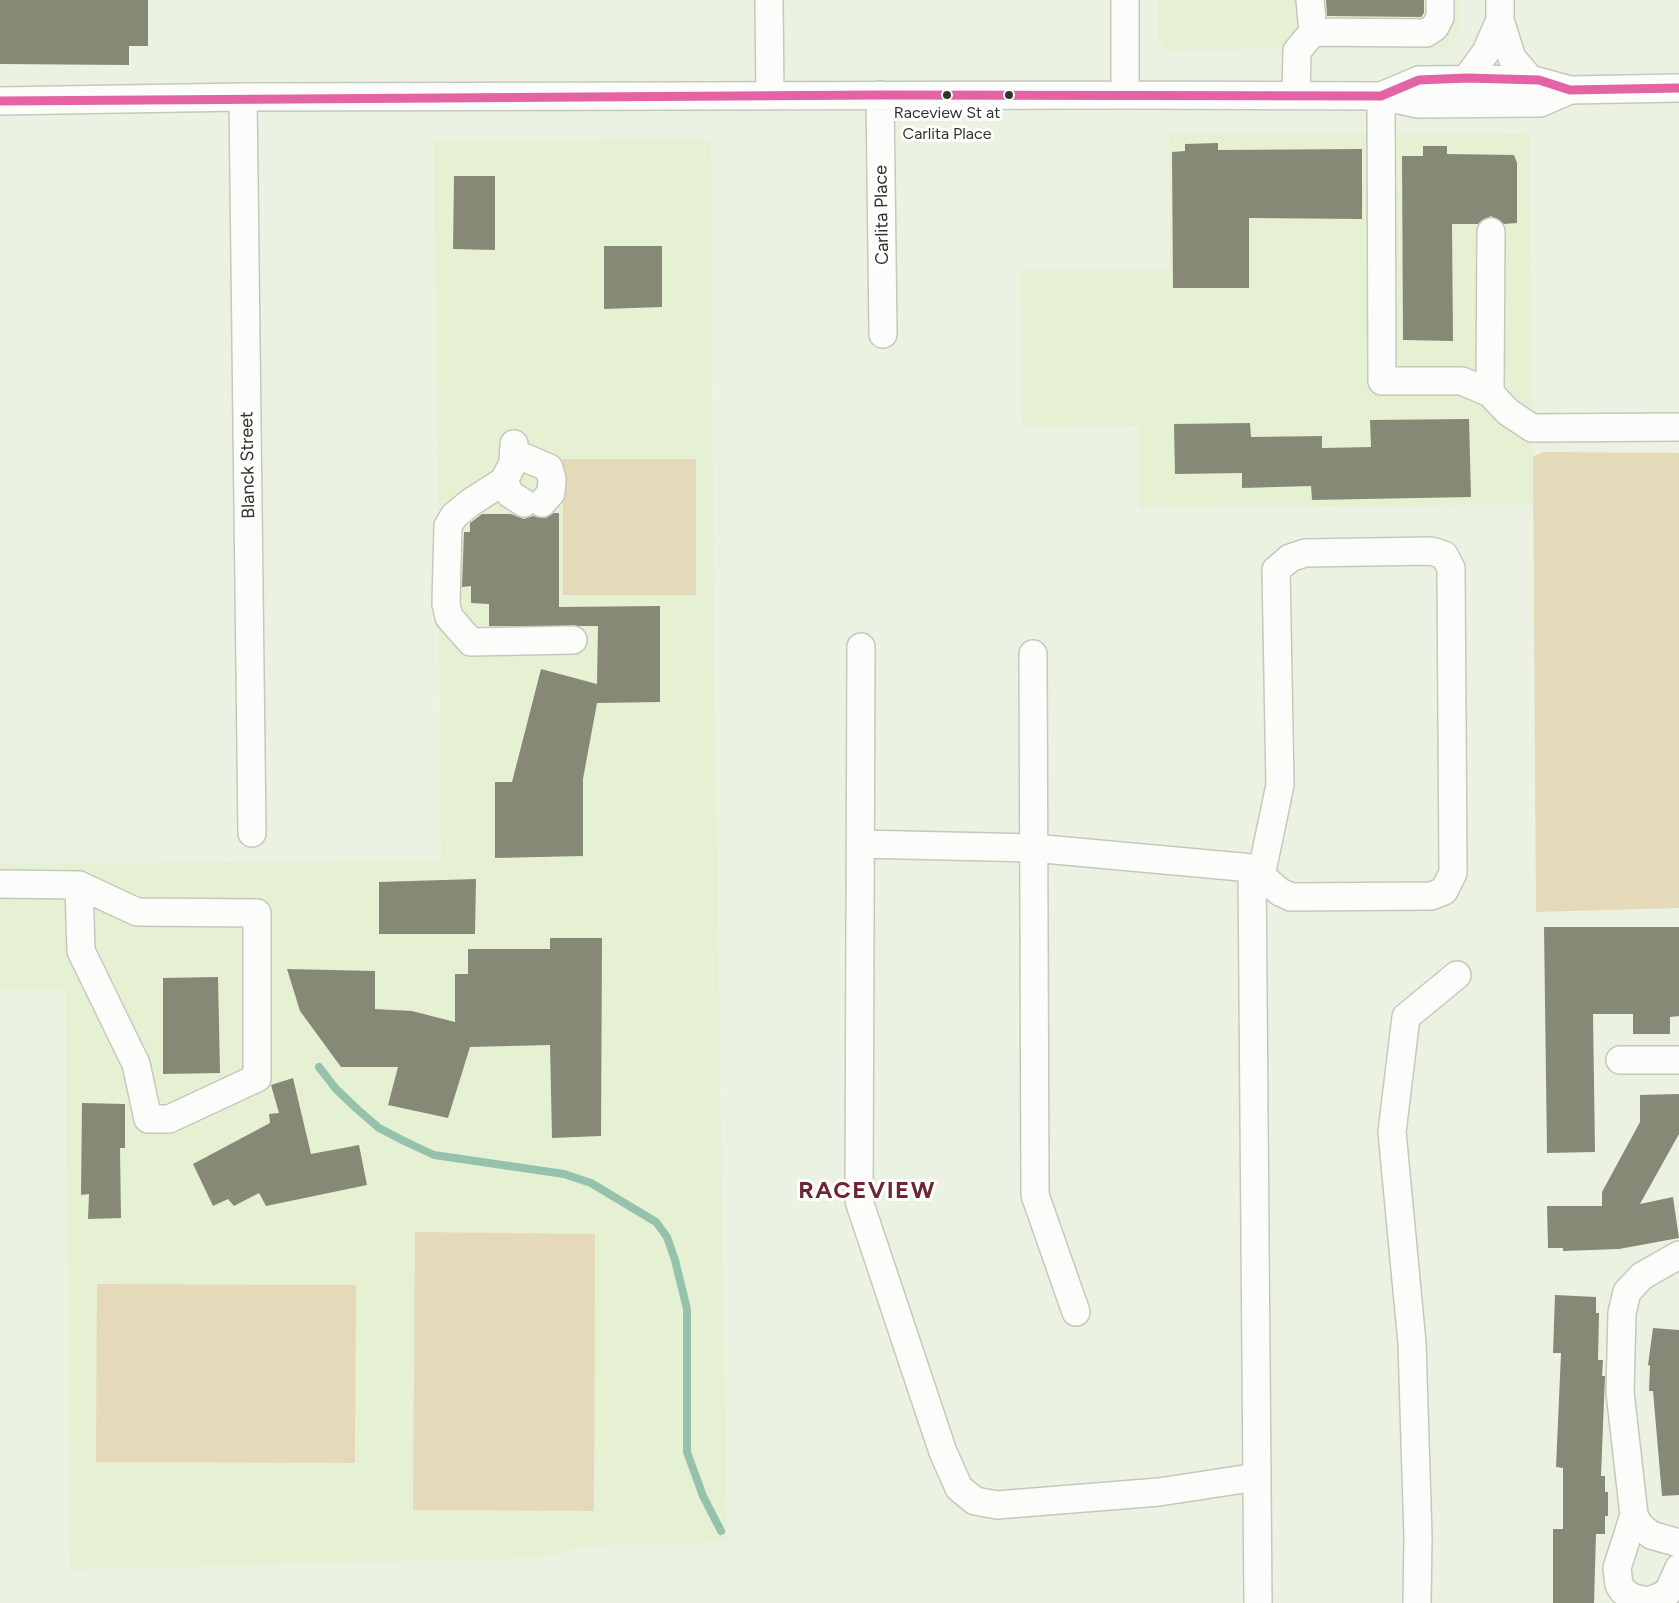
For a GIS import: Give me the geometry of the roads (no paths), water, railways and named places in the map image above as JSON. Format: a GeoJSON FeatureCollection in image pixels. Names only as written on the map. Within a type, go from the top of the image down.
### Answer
{"type":"FeatureCollection","features":[{"type":"Feature","properties":{"kind":"street"},"geometry":{"type":"LineString","coordinates":[[769,0],[770,96]]}},
{"type":"Feature","properties":{"kind":"street"},"geometry":{"type":"LineString","coordinates":[[1125,0],[1125,95]]}},
{"type":"Feature","properties":{"kind":"street"},"geometry":{"type":"LineString","coordinates":[[1296,96],[1297,51],[1313,32],[1310,0]]}},
{"type":"Feature","properties":{"kind":"street"},"geometry":{"type":"LineString","coordinates":[[1313,32],[1426,33],[1435,27],[1440,17],[1440,0]]}},
{"type":"Feature","properties":{"kind":"street"},"geometry":{"type":"LineString","coordinates":[[1467,78],[1486,52],[1500,10]]}},
{"type":"Feature","properties":{"kind":"street"},"geometry":{"type":"LineString","coordinates":[[1500,10],[1512,58],[1530,79]]}},
{"type":"Feature","properties":{"kind":"street"},"geometry":{"type":"LineString","coordinates":[[1381,96],[1419,80],[1467,78],[1530,79],[1570,90],[1679,88]]}},
{"type":"Feature","properties":{"kind":"street"},"geometry":{"type":"LineString","coordinates":[[0,101],[243,97],[1125,95],[1381,96],[1418,104],[1540,103],[1570,90]]}},
{"type":"Feature","properties":{"kind":"street","name":"Carlita Place"},"geometry":{"type":"LineString","coordinates":[[880,95],[883,334]]}},
{"type":"Feature","properties":{"kind":"street"},"geometry":{"type":"LineString","coordinates":[[1381,96],[1382,381],[1462,381],[1490,393],[1508,412],[1532,428],[1679,427]]}},
{"type":"Feature","properties":{"kind":"street","name":"Blanck Street"},"geometry":{"type":"LineString","coordinates":[[243,97],[252,833]]}},
{"type":"Feature","properties":{"kind":"street"},"geometry":{"type":"LineString","coordinates":[[1490,393],[1491,232]]}},
{"type":"Feature","properties":{"kind":"street"},"geometry":{"type":"LineString","coordinates":[[504,481],[510,494],[533,503],[551,493],[552,479],[549,468],[514,449],[513,462],[504,481],[471,502],[448,526],[446,604],[449,617],[471,642],[573,640]]}},
{"type":"Feature","properties":{"kind":"street"},"geometry":{"type":"LineString","coordinates":[[862,844],[1034,848],[1257,872],[1280,892],[1291,897],[1431,896],[1444,891],[1453,873],[1450,568],[1444,555],[1431,551],[1305,553],[1290,558],[1276,570],[1280,785],[1257,872],[1258,1603]]}},
{"type":"Feature","properties":{"kind":"street"},"geometry":{"type":"LineString","coordinates":[[861,646],[859,1201],[943,1452],[959,1488],[975,1501],[998,1505],[1159,1492],[1257,1477]]}},
{"type":"Feature","properties":{"kind":"street"},"geometry":{"type":"LineString","coordinates":[[1033,654],[1035,1195],[1076,1312]]}},
{"type":"Feature","properties":{"kind":"street"},"geometry":{"type":"LineString","coordinates":[[0,884],[79,885],[137,912],[257,913],[257,1078],[169,1119],[148,1119],[136,1064],[81,951],[79,885]]}},
{"type":"Feature","properties":{"kind":"street"},"geometry":{"type":"LineString","coordinates":[[1417,1603],[1418,1537],[1412,1343],[1392,1132],[1406,1017],[1457,975]]}},
{"type":"Feature","properties":{"kind":"street"},"geometry":{"type":"LineString","coordinates":[[1620,1060],[1679,1060]]}},
{"type":"Feature","properties":{"kind":"street"},"geometry":{"type":"LineString","coordinates":[[1679,1255],[1642,1276],[1627,1292],[1622,1313],[1620,1392],[1634,1515],[1639,1525],[1651,1535],[1679,1543]]}},
{"type":"Feature","properties":{"kind":"street"},"geometry":{"type":"LineString","coordinates":[[1634,1515],[1617,1568],[1619,1585],[1623,1591],[1640,1599],[1657,1598],[1668,1592],[1679,1568]]}},
{"type":"Feature","properties":{"kind":"waterway"},"geometry":{"type":"LineString","coordinates":[[319,1067],[336,1089],[379,1128],[434,1155],[564,1174],[591,1183],[656,1222],[667,1237],[687,1309],[687,1452],[703,1496],[721,1531]]}},
{"type":"Feature","properties":{"kind":"place","name":"Raceview St at Carlita Place"},"geometry":{"type":"Point","coordinates":[947,95]}},
{"type":"Feature","properties":{"kind":"district","name":"RACEVIEW"},"geometry":{"type":"Point","coordinates":[867,1191]}}]}
